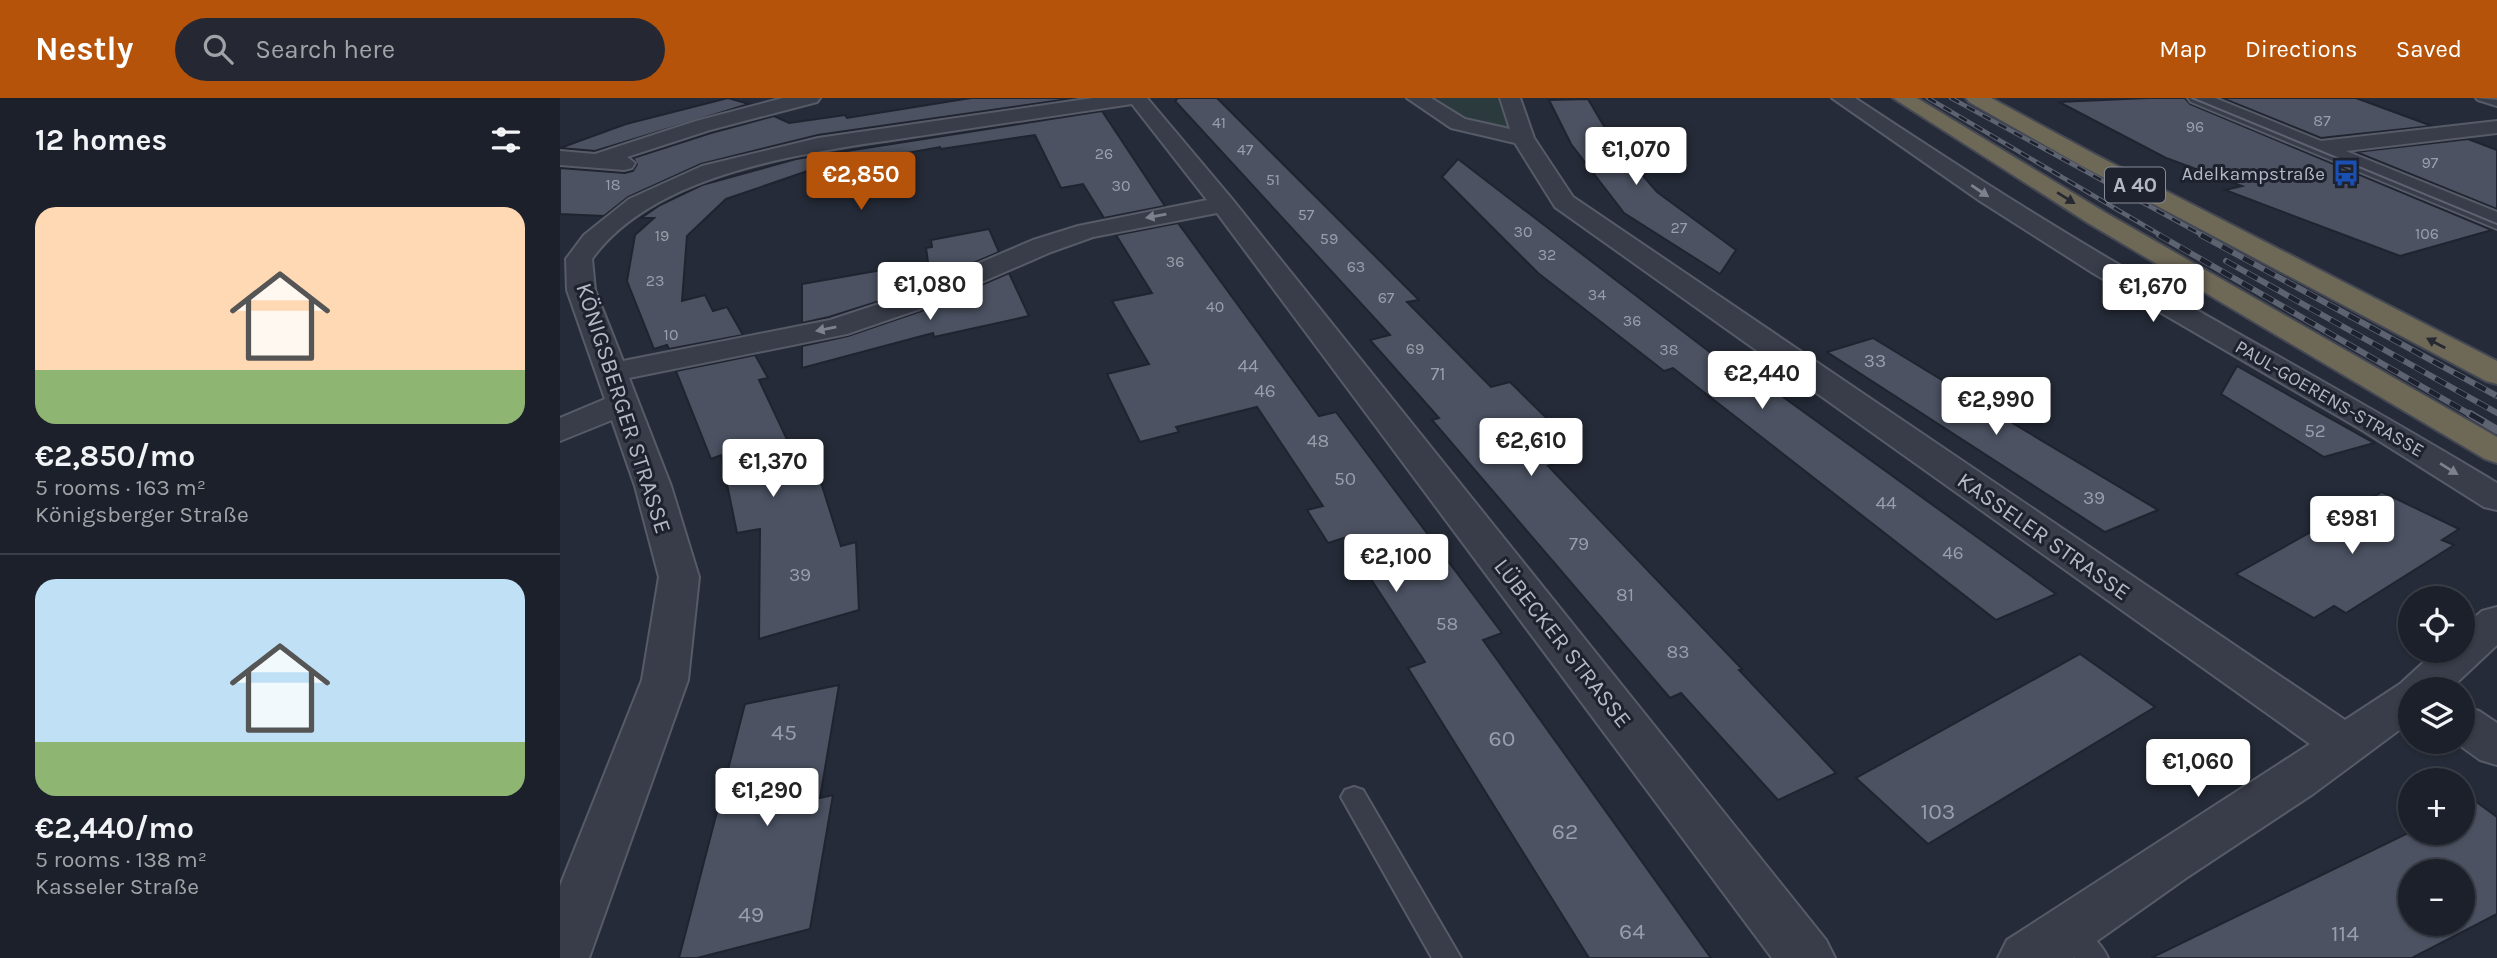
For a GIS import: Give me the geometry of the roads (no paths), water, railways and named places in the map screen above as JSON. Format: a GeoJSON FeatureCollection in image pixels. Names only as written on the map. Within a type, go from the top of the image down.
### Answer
{"type":"FeatureCollection","features":[{"type":"Feature","properties":{"kind":"highway"},"geometry":{"type":"LineString","coordinates":[[1873,98],[2061,219],[2171,282],[2404,399]]}},
{"type":"Feature","properties":{"kind":"highway","name":"A 40"},"geometry":{"type":"LineString","coordinates":[[1903,98],[2097,218],[2497,452]]}},
{"type":"Feature","properties":{"kind":"highway","name":"A 40"},"geometry":{"type":"LineString","coordinates":[[1976,98],[2088,160],[2497,374]]}},
{"type":"Feature","properties":{"kind":"highway"},"geometry":{"type":"LineString","coordinates":[[2010,98],[2180,192],[2296,270]]}},
{"type":"Feature","properties":{"kind":"street"},"geometry":{"type":"LineString","coordinates":[[599,160],[668,134],[747,111],[810,98]]}},
{"type":"Feature","properties":{"kind":"street","name":"KÖNIGSBERGER STRASSE"},"geometry":{"type":"LineString","coordinates":[[560,958],[665,680],[679,578],[653,486],[581,290],[579,259],[593,240],[638,204],[710,171],[842,141],[1135,98]]}},
{"type":"Feature","properties":{"kind":"street","name":"LÜBECKER STRASSE"},"geometry":{"type":"LineString","coordinates":[[1135,98],[1223,204],[1806,958]]}},
{"type":"Feature","properties":{"kind":"street"},"geometry":{"type":"LineString","coordinates":[[1418,98],[1458,124],[1523,138]]}},
{"type":"Feature","properties":{"kind":"street","name":"KASSELER STRASSE"},"geometry":{"type":"LineString","coordinates":[[1510,98],[1523,138],[1564,202],[2346,745]]}},
{"type":"Feature","properties":{"kind":"street","name":"PAUL-GOERENS-STRASSE"},"geometry":{"type":"LineString","coordinates":[[1842,98],[1987,196],[2103,267],[2374,422],[2497,499]]}},
{"type":"Feature","properties":{"kind":"street"},"geometry":{"type":"LineString","coordinates":[[2198,98],[2497,221]]}},
{"type":"Feature","properties":{"kind":"street"},"geometry":{"type":"LineString","coordinates":[[2317,147],[2497,127]]}},
{"type":"Feature","properties":{"kind":"street"},"geometry":{"type":"LineString","coordinates":[[560,158],[710,171]]}},
{"type":"Feature","properties":{"kind":"street"},"geometry":{"type":"LineString","coordinates":[[560,431],[616,389],[836,328],[910,303],[1042,246],[1087,231],[1223,204]]}},
{"type":"Feature","properties":{"kind":"street"},"geometry":{"type":"LineString","coordinates":[[2435,677],[2497,621]]}},
{"type":"Feature","properties":{"kind":"street"},"geometry":{"type":"LineString","coordinates":[[2063,949],[2398,707]]}},
{"type":"Feature","properties":{"kind":"street"},"geometry":{"type":"LineString","coordinates":[[2475,732],[2497,747]]}},
{"type":"Feature","properties":{"kind":"lane"},"geometry":{"type":"LineString","coordinates":[[2481,98],[2497,103]]}},
{"type":"Feature","properties":{"kind":"lane"},"geometry":{"type":"LineString","coordinates":[[1354,797],[1447,958]]}},
{"type":"Feature","properties":{"kind":"tram line"},"geometry":{"type":"LineString","coordinates":[[2192,98],[2497,224]]}},
{"type":"Feature","properties":{"kind":"railway"},"geometry":{"type":"LineString","coordinates":[[1928,98],[2162,236]]}},
{"type":"Feature","properties":{"kind":"railway"},"geometry":{"type":"LineString","coordinates":[[1951,98],[2204,236]]}},
{"type":"Feature","properties":{"kind":"railway"},"geometry":{"type":"LineString","coordinates":[[2159,235],[2473,416]]}},
{"type":"Feature","properties":{"kind":"railway"},"geometry":{"type":"LineString","coordinates":[[2201,235],[2497,396]]}},
{"type":"Feature","properties":{"kind":"railway"},"geometry":{"type":"LineString","coordinates":[[2226,261],[2497,413]]}},
{"type":"Feature","properties":{"kind":"railway"},"geometry":{"type":"LineString","coordinates":[[2470,414],[2497,430]]}},
{"type":"Feature","properties":{"kind":"place","name":"Adelkampstraße"},"geometry":{"type":"Point","coordinates":[2346,173]}}]}
